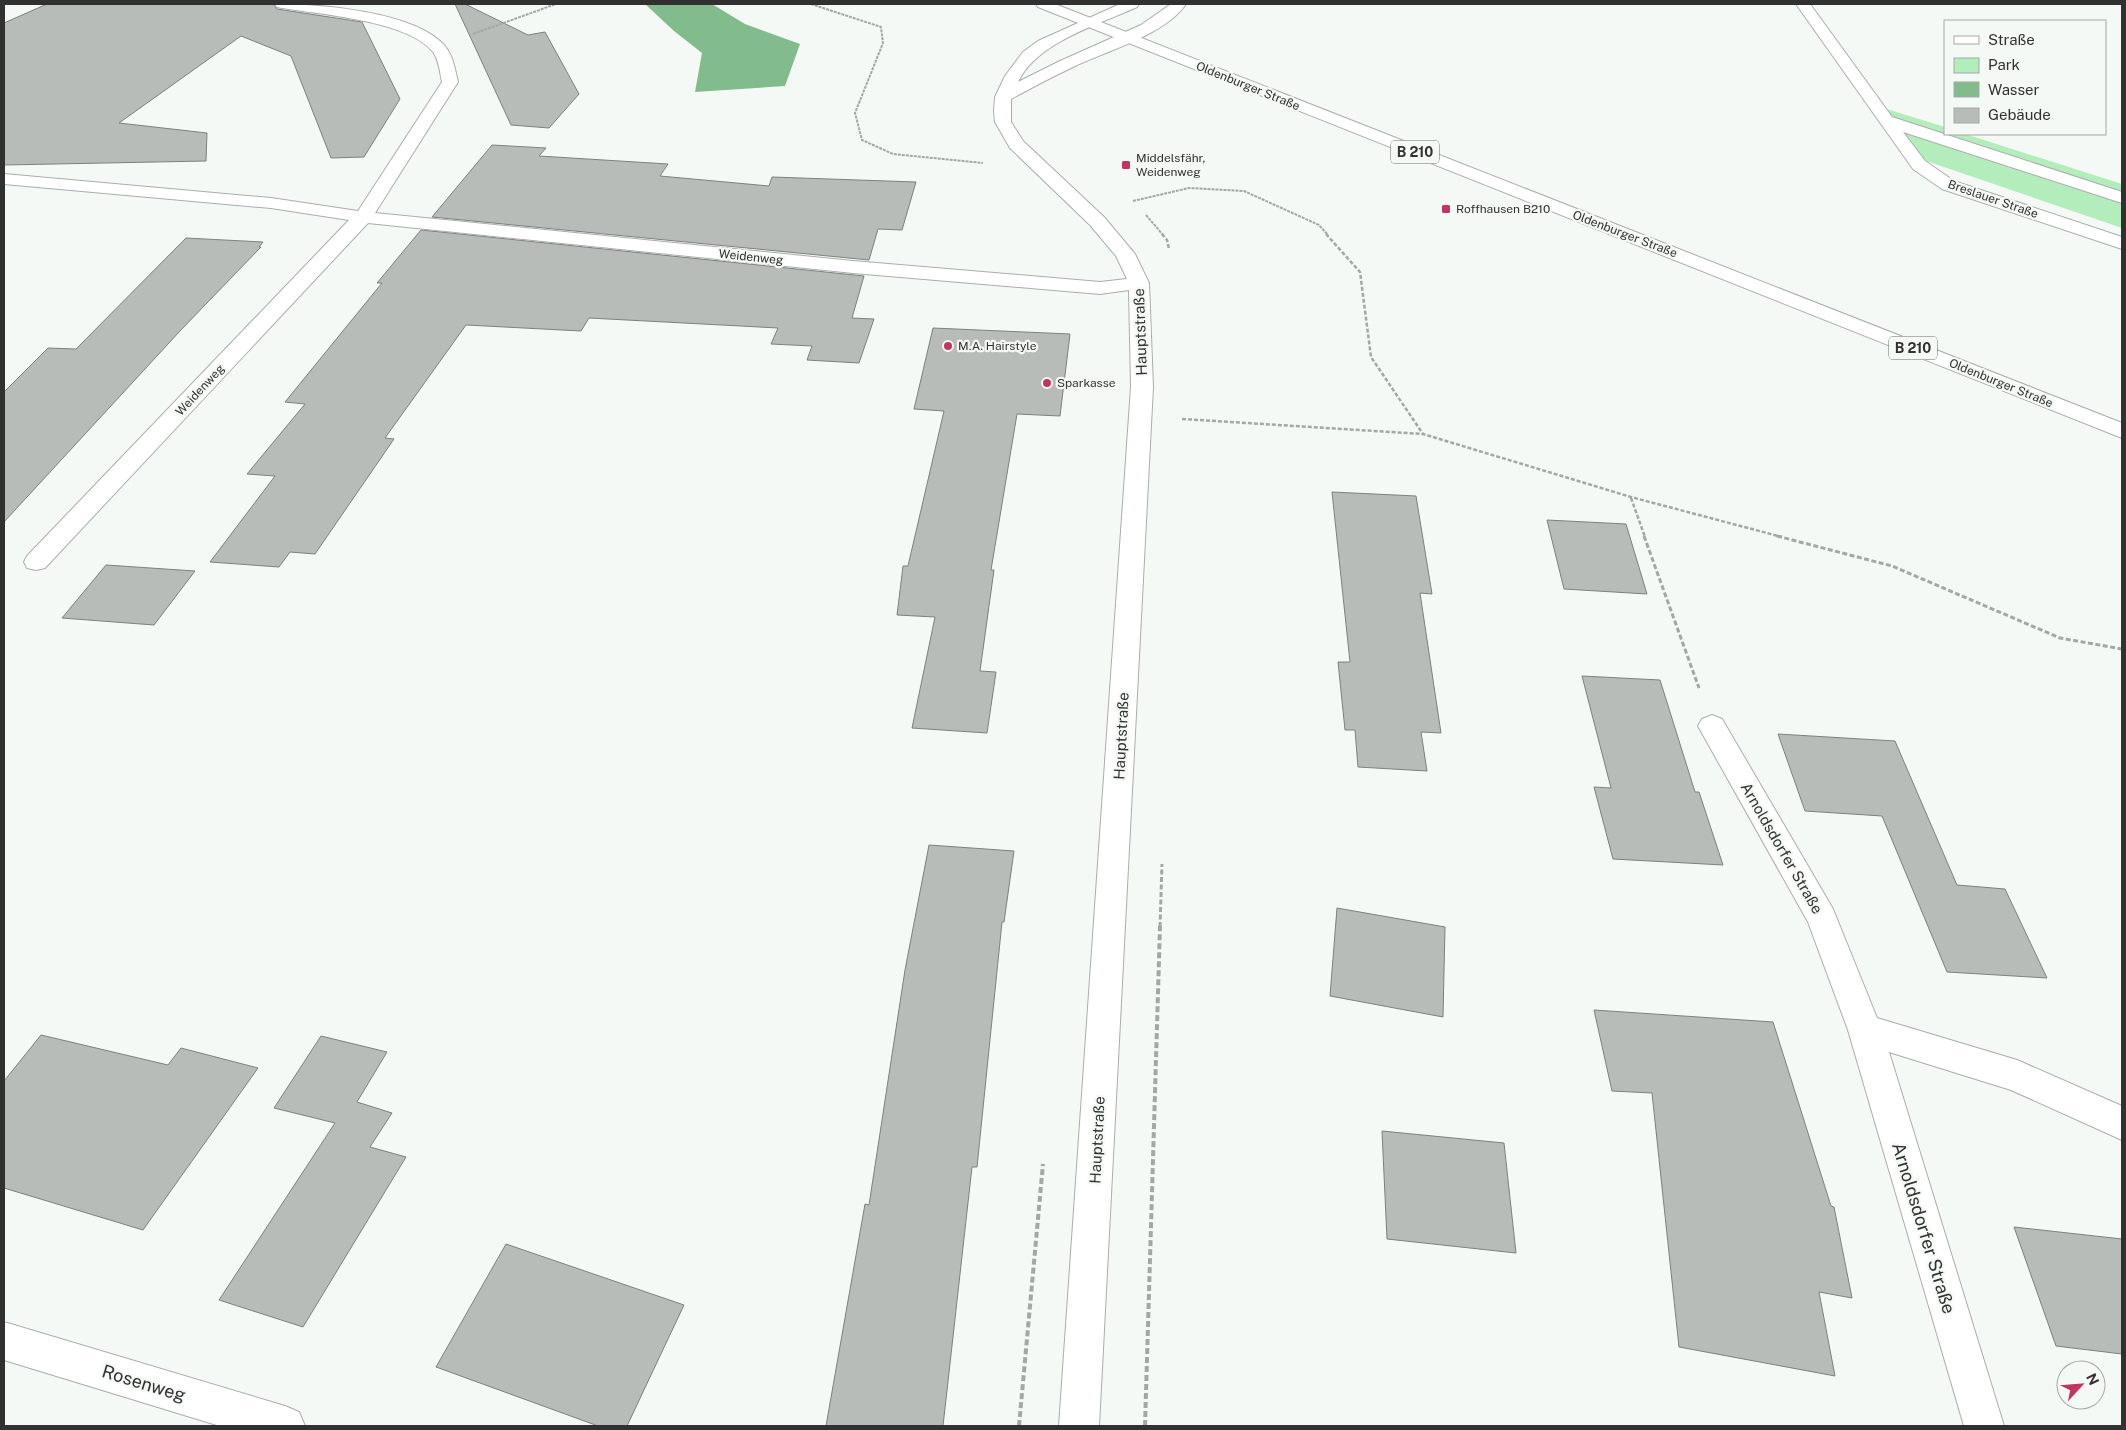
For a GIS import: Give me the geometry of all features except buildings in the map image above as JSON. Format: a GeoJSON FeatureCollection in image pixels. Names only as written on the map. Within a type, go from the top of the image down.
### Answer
{"type":"FeatureCollection","features":[{"type":"Feature","properties":{"kind":"street"},"geometry":{"type":"LineString","coordinates":[[282,4],[371,19],[410,28],[437,47],[446,61],[450,82],[363,217]]}},
{"type":"Feature","properties":{"kind":"street","name":"Oldenburger Straße"},"geometry":{"type":"LineString","coordinates":[[1043,4],[2122,432]]}},
{"type":"Feature","properties":{"kind":"street","name":"Hauptstraße"},"geometry":{"type":"LineString","coordinates":[[1079,1426],[1142,387],[1140,283],[1125,254],[1097,221],[1016,144],[1003,122],[1002,111],[1003,97],[1013,76],[1029,55],[1043,44],[1132,4]]}},
{"type":"Feature","properties":{"kind":"street"},"geometry":{"type":"LineString","coordinates":[[1003,97],[1076,59],[1126,37],[1173,12],[1180,4]]}},
{"type":"Feature","properties":{"kind":"street","name":"Breslauer Straße"},"geometry":{"type":"LineString","coordinates":[[1804,4],[1886,121],[1919,164],[1948,185],[2122,243]]}},
{"type":"Feature","properties":{"kind":"street"},"geometry":{"type":"LineString","coordinates":[[1886,121],[2122,198]]}},
{"type":"Feature","properties":{"kind":"street","name":"Weidenweg"},"geometry":{"type":"LineString","coordinates":[[4,179],[271,203],[363,217],[863,268],[1100,288],[1140,283]]}},
{"type":"Feature","properties":{"kind":"street","name":"Weidenweg"},"geometry":{"type":"LineString","coordinates":[[36,562],[363,217]]}},
{"type":"Feature","properties":{"kind":"street","name":"Arnoldsdorfer Straße"},"geometry":{"type":"LineString","coordinates":[[1712,726],[1822,918],[1865,1030],[1984,1426]]}},
{"type":"Feature","properties":{"kind":"street"},"geometry":{"type":"LineString","coordinates":[[1865,1030],[2017,1076],[2122,1123]]}},
{"type":"Feature","properties":{"kind":"street","name":"Rosenweg"},"geometry":{"type":"LineString","coordinates":[[4,1341],[285,1426]]}},
{"type":"Feature","properties":{"kind":"path"},"geometry":{"type":"LineString","coordinates":[[437,47],[556,4]]}},
{"type":"Feature","properties":{"kind":"path"},"geometry":{"type":"LineString","coordinates":[[811,4],[881,27],[883,43],[855,113],[862,140],[894,154],[971,164],[986,163]]}},
{"type":"Feature","properties":{"kind":"path"},"geometry":{"type":"LineString","coordinates":[[1133,200],[1189,188],[1244,192],[1319,225],[1360,272],[1371,357],[1423,434]]}},
{"type":"Feature","properties":{"kind":"path"},"geometry":{"type":"LineString","coordinates":[[1176,418],[1423,434],[1631,497],[1892,566],[2060,638],[2122,649]]}},
{"type":"Feature","properties":{"kind":"path"},"geometry":{"type":"LineString","coordinates":[[1631,497],[1712,726]]}},
{"type":"Feature","properties":{"kind":"path"},"geometry":{"type":"LineString","coordinates":[[1019,1426],[1044,1158]]}},
{"type":"Feature","properties":{"kind":"green space"},"geometry":{"type":"Polygon","coordinates":[[[1867,103],[1944,127],[1944,135],[1968,135],[2122,184],[2122,228],[1900,152],[1867,103]]]}},
{"type":"Feature","properties":{"kind":"water"},"geometry":{"type":"Polygon","coordinates":[[[645,4],[712,4],[745,24],[800,44],[785,86],[695,92],[702,53],[674,31],[645,4]]]}},
{"type":"Feature","properties":{"kind":"place","name":"Middelsfähr, Weidenweg"},"geometry":{"type":"Point","coordinates":[1126,165]}},
{"type":"Feature","properties":{"kind":"place","name":"Roffhausen B210"},"geometry":{"type":"Point","coordinates":[1446,209]}},
{"type":"Feature","properties":{"kind":"place","name":"M.A. Hairstyle"},"geometry":{"type":"Point","coordinates":[948,346]}},
{"type":"Feature","properties":{"kind":"place","name":"Sparkasse"},"geometry":{"type":"Point","coordinates":[1047,383]}}]}
